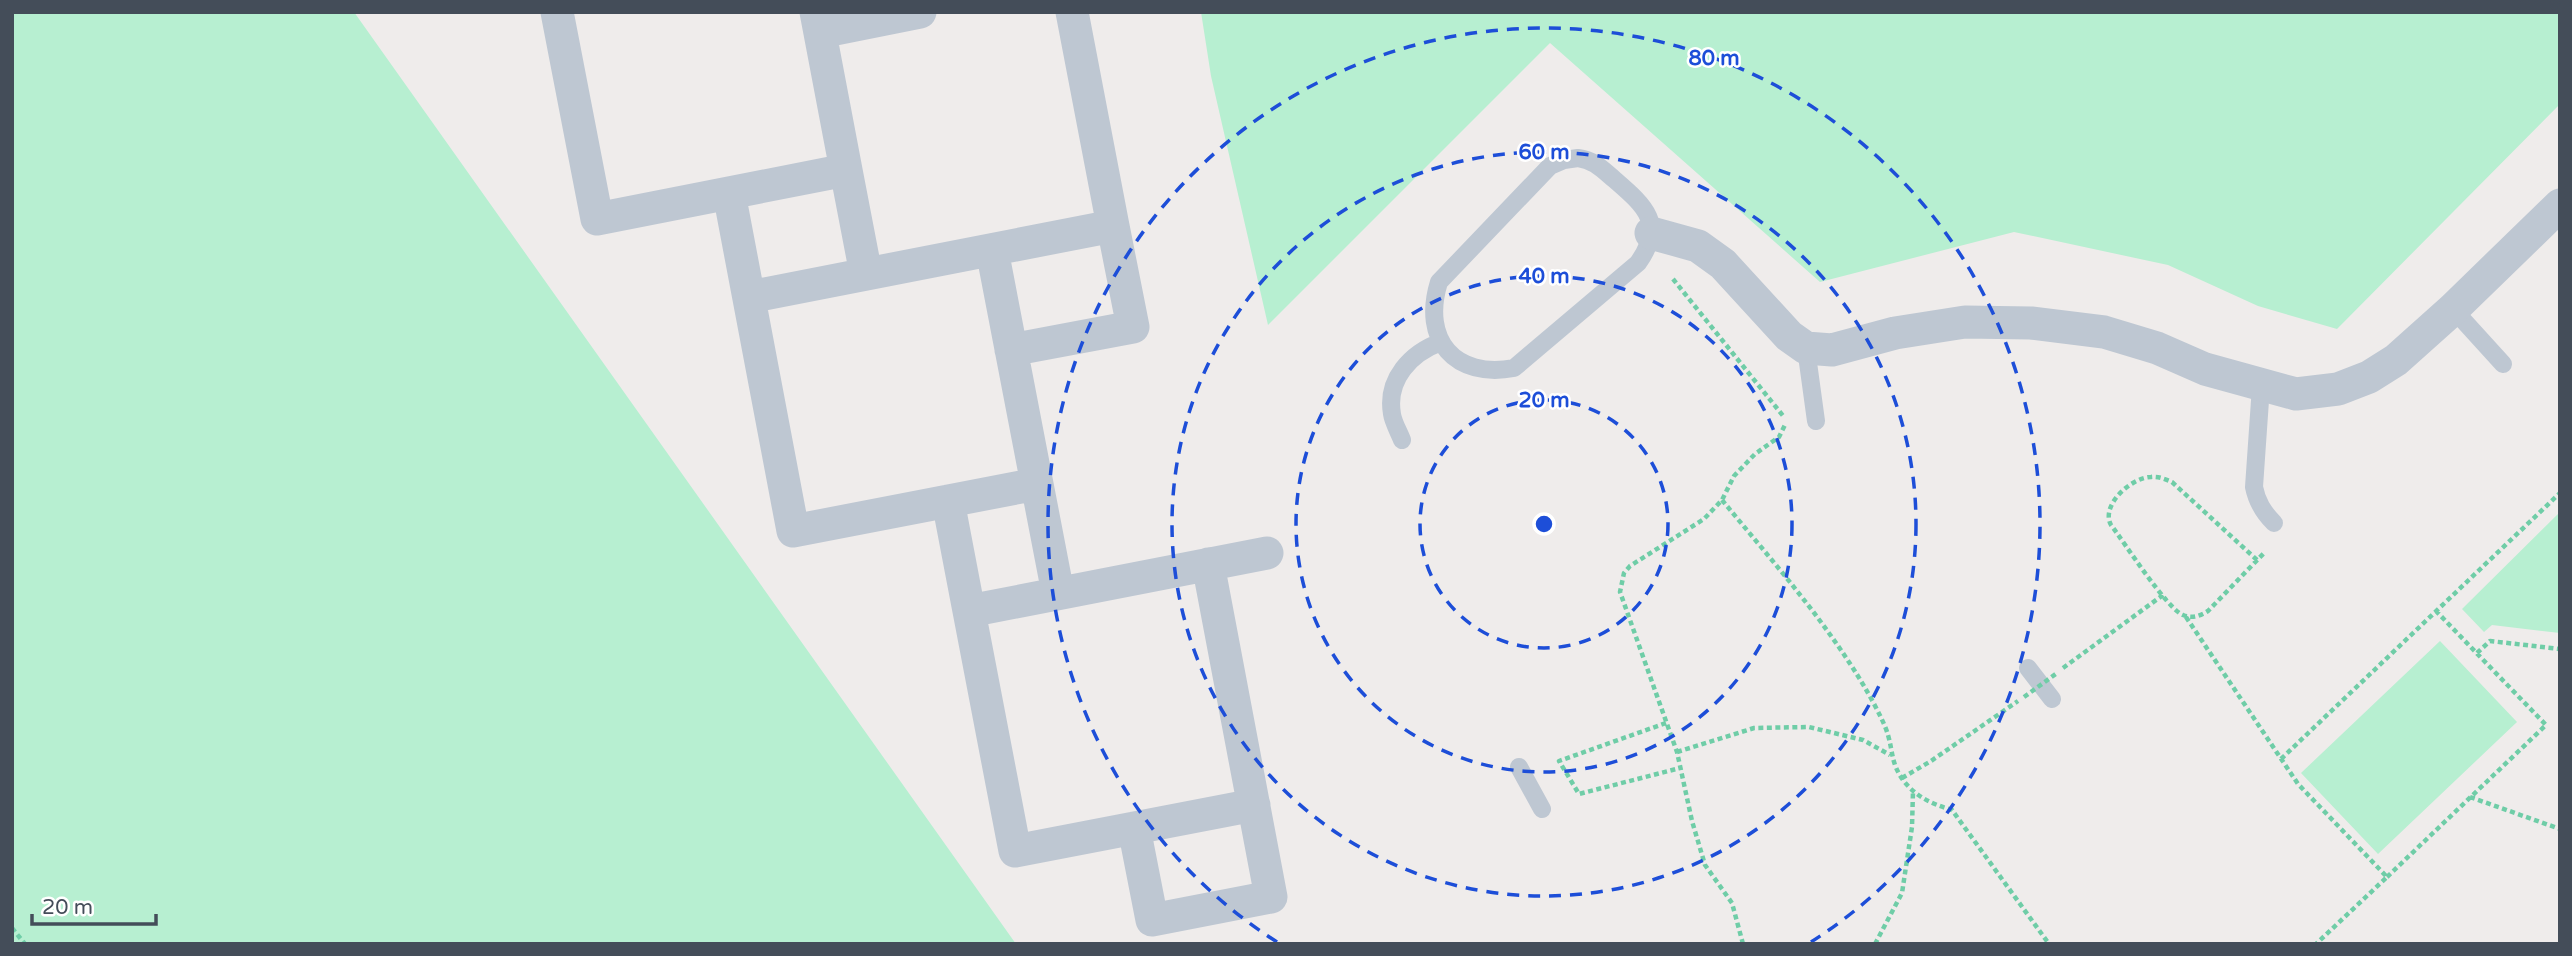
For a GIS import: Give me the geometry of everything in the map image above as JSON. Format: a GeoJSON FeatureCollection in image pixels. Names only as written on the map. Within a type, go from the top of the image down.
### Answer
{"type":"FeatureCollection","features":[{"type":"Feature","properties":{"kind":"street"},"geometry":{"type":"LineString","coordinates":[[557,12],[597,219],[846,170]]}},
{"type":"Feature","properties":{"kind":"street"},"geometry":{"type":"LineString","coordinates":[[866,274],[818,22],[920,12]]}},
{"type":"Feature","properties":{"kind":"street"},"geometry":{"type":"LineString","coordinates":[[1011,350],[1132,327],[1072,12]]}},
{"type":"Feature","properties":{"kind":"street"},"geometry":{"type":"LineString","coordinates":[[729,193],[793,531],[1037,484]]}},
{"type":"Feature","properties":{"kind":"street"},"geometry":{"type":"LineString","coordinates":[[1650,241],[1698,246],[1723,264],[1789,336],[1806,348],[1832,350],[1895,333],[1965,322],[2031,323],[2104,332],[2157,348],[2205,369],[2296,394],[2338,389],[2369,377],[2396,360],[2560,205]]}},
{"type":"Feature","properties":{"kind":"street"},"geometry":{"type":"LineString","coordinates":[[749,297],[1113,226]]}},
{"type":"Feature","properties":{"kind":"street"},"geometry":{"type":"LineString","coordinates":[[992,250],[1058,593]]}},
{"type":"Feature","properties":{"kind":"street"},"geometry":{"type":"LineString","coordinates":[[948,501],[1015,851],[1254,805]]}},
{"type":"Feature","properties":{"kind":"street"},"geometry":{"type":"LineString","coordinates":[[969,611],[1267,553]]}},
{"type":"Feature","properties":{"kind":"street"},"geometry":{"type":"LineString","coordinates":[[1134,828],[1152,920],[1271,897],[1208,565]]}},
{"type":"Feature","properties":{"kind":"lane"},"geometry":{"type":"LineString","coordinates":[[1571,159],[1592,160],[1641,202],[1650,221],[1650,241],[1638,263],[1514,368],[1494,371],[1473,368],[1455,358],[1441,342],[1434,323],[1433,302],[1439,282],[1550,166],[1571,159]]}},
{"type":"Feature","properties":{"kind":"lane"},"geometry":{"type":"LineString","coordinates":[[2453,309],[2503,365]]}},
{"type":"Feature","properties":{"kind":"lane"},"geometry":{"type":"LineString","coordinates":[[1402,440],[1392,414],[1393,390],[1399,373],[1409,359],[1424,348],[1441,342]]}},
{"type":"Feature","properties":{"kind":"lane"},"geometry":{"type":"LineString","coordinates":[[1806,348],[1816,421]]}},
{"type":"Feature","properties":{"kind":"lane"},"geometry":{"type":"LineString","coordinates":[[2261,386],[2254,486],[2264,513],[2274,523]]}},
{"type":"Feature","properties":{"kind":"lane"},"geometry":{"type":"LineString","coordinates":[[2028,668],[2052,699]]}},
{"type":"Feature","properties":{"kind":"lane"},"geometry":{"type":"LineString","coordinates":[[1519,767],[1542,809]]}},
{"type":"Feature","properties":{"kind":"path"},"geometry":{"type":"LineString","coordinates":[[1650,241],[1780,410],[1785,421],[1785,427],[1779,437],[1755,454],[1734,476],[1722,500],[1704,519],[1630,566],[1624,573],[1620,592],[1677,752],[1705,865],[1732,903],[1743,944]]}},
{"type":"Feature","properties":{"kind":"path"},"geometry":{"type":"LineString","coordinates":[[2257,560],[2172,482],[2150,477],[2139,479],[2111,503],[2108,520],[2178,613],[2186,616],[2194,617],[2208,611],[2257,560],[2265,551]]}},
{"type":"Feature","properties":{"kind":"path"},"geometry":{"type":"LineString","coordinates":[[2281,759],[2560,493]]}},
{"type":"Feature","properties":{"kind":"path"},"geometry":{"type":"LineString","coordinates":[[1722,500],[1816,617],[1857,674],[1888,734],[1890,755],[1902,778],[1913,792],[1931,803],[1952,810],[2049,944]]}},
{"type":"Feature","properties":{"kind":"path"},"geometry":{"type":"LineString","coordinates":[[1902,778],[2024,697],[2164,595]]}},
{"type":"Feature","properties":{"kind":"path"},"geometry":{"type":"LineString","coordinates":[[2316,944],[2546,725],[2436,611]]}},
{"type":"Feature","properties":{"kind":"path"},"geometry":{"type":"LineString","coordinates":[[2186,616],[2298,784],[2387,877]]}},
{"type":"Feature","properties":{"kind":"path"},"geometry":{"type":"LineString","coordinates":[[2477,653],[2490,641],[2560,649]]}},
{"type":"Feature","properties":{"kind":"path"},"geometry":{"type":"LineString","coordinates":[[1666,723],[1559,761],[1579,794],[1680,768]]}},
{"type":"Feature","properties":{"kind":"path"},"geometry":{"type":"LineString","coordinates":[[1677,752],[1754,728],[1809,727],[1863,740],[1890,755]]}},
{"type":"Feature","properties":{"kind":"path"},"geometry":{"type":"LineString","coordinates":[[1875,944],[1902,893],[1912,827],[1913,792]]}},
{"type":"Feature","properties":{"kind":"path"},"geometry":{"type":"LineString","coordinates":[[2470,797],[2560,829]]}},
{"type":"Feature","properties":{"kind":"path"},"geometry":{"type":"LineString","coordinates":[[12,928],[25,944]]}},
{"type":"Feature","properties":{"kind":"green space"},"geometry":{"type":"Polygon","coordinates":[[[12,12],[354,12],[1016,944],[12,944],[12,12]]]}},
{"type":"Feature","properties":{"kind":"green space"},"geometry":{"type":"Polygon","coordinates":[[[1201,12],[2560,12],[2560,104],[2337,329],[2258,306],[2168,265],[2014,232],[1820,282],[1550,43],[1268,325],[1211,76],[1201,12]]]}},
{"type":"Feature","properties":{"kind":"green space"},"geometry":{"type":"Polygon","coordinates":[[[2560,512],[2560,633],[2492,625],[2484,632],[2462,609],[2560,512]]]}},
{"type":"Feature","properties":{"kind":"green space"},"geometry":{"type":"Polygon","coordinates":[[[2440,641],[2517,722],[2378,854],[2301,773],[2440,641]]]}}]}
